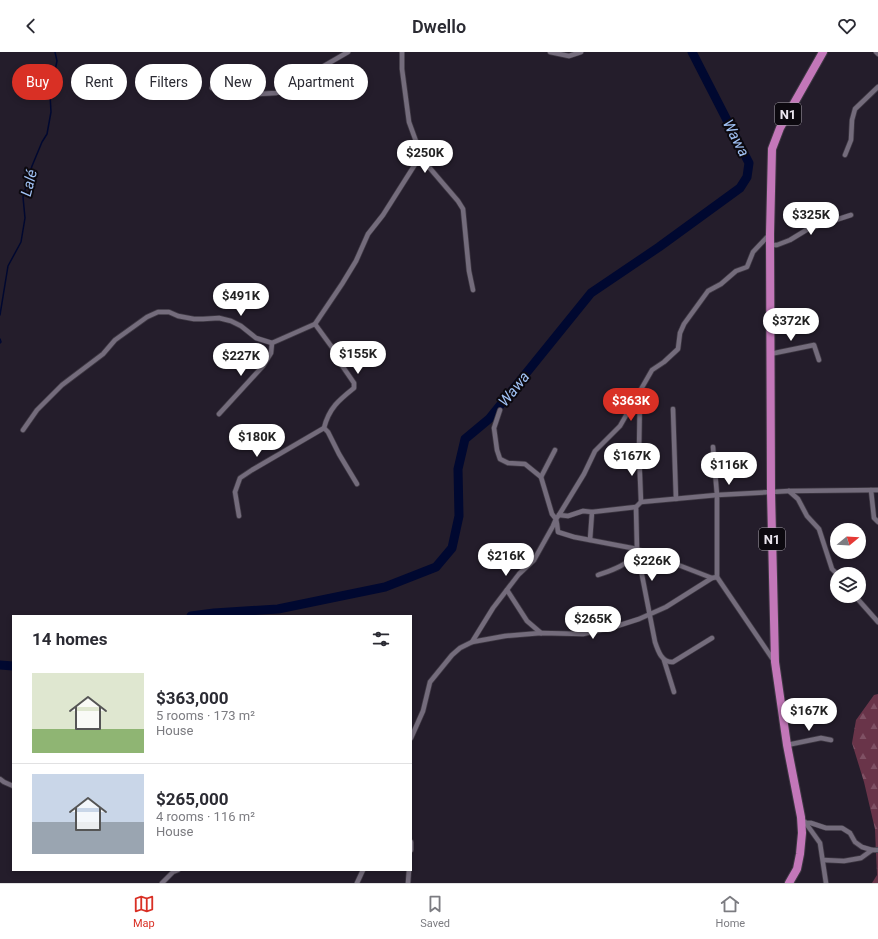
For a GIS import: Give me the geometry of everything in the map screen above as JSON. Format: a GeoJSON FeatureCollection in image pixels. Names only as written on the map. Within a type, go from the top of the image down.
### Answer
{"type":"FeatureCollection","features":[{"type":"Feature","properties":{"kind":"highway","name":"N1"},"geometry":{"type":"LineString","coordinates":[[789,883],[797,869],[803,820],[787,745],[775,662],[771,492],[770,354],[772,149],[780,128],[823,52]]}},
{"type":"Feature","properties":{"kind":"street"},"geometry":{"type":"LineString","coordinates":[[266,94],[276,93],[285,90],[348,52]]}},
{"type":"Feature","properties":{"kind":"street"},"geometry":{"type":"LineString","coordinates":[[402,52],[402,69],[409,122],[420,155],[463,209],[469,272],[473,290]]}},
{"type":"Feature","properties":{"kind":"street"},"geometry":{"type":"LineString","coordinates":[[550,52],[569,56],[581,52]]}},
{"type":"Feature","properties":{"kind":"street"},"geometry":{"type":"LineString","coordinates":[[845,155],[851,140],[852,120],[855,109],[878,87]]}},
{"type":"Feature","properties":{"kind":"street"},"geometry":{"type":"LineString","coordinates":[[23,430],[37,410],[62,385],[103,354],[115,340],[147,317],[158,312],[169,312],[178,316],[194,319],[219,318],[231,321],[241,326],[256,338],[272,343],[315,324],[356,261],[368,234],[383,215],[420,155]]}},
{"type":"Feature","properties":{"kind":"street"},"geometry":{"type":"LineString","coordinates":[[771,245],[777,245],[790,240],[808,228],[851,215]]}},
{"type":"Feature","properties":{"kind":"street"},"geometry":{"type":"LineString","coordinates":[[472,642],[492,608],[519,574],[534,560],[584,474],[595,451],[620,426],[652,370],[664,362],[678,349],[680,333],[684,324],[708,291],[720,284],[736,271],[747,267],[753,252],[770,234]]}},
{"type":"Feature","properties":{"kind":"street"},"geometry":{"type":"LineString","coordinates":[[239,516],[235,492],[240,478],[324,428],[330,411],[338,401],[354,388],[354,384],[342,367],[334,350],[315,324]]}},
{"type":"Feature","properties":{"kind":"street"},"geometry":{"type":"LineString","coordinates":[[219,414],[263,366],[271,353],[272,343]]}},
{"type":"Feature","properties":{"kind":"street"},"geometry":{"type":"LineString","coordinates":[[770,354],[814,346],[819,360]]}},
{"type":"Feature","properties":{"kind":"street"},"geometry":{"type":"LineString","coordinates":[[640,392],[639,452],[641,502]]}},
{"type":"Feature","properties":{"kind":"street"},"geometry":{"type":"LineString","coordinates":[[673,409],[676,499]]}},
{"type":"Feature","properties":{"kind":"street"},"geometry":{"type":"LineString","coordinates":[[500,410],[494,428],[497,450],[500,459],[508,463],[525,464],[541,477],[552,514],[558,517],[568,516],[583,511],[592,512],[636,507],[641,502],[717,495],[789,491],[878,490]]}},
{"type":"Feature","properties":{"kind":"street"},"geometry":{"type":"LineString","coordinates":[[324,428],[328,432],[357,484]]}},
{"type":"Feature","properties":{"kind":"street"},"geometry":{"type":"LineString","coordinates":[[713,448],[717,495],[715,578]]}},
{"type":"Feature","properties":{"kind":"street"},"geometry":{"type":"LineString","coordinates":[[541,477],[555,450]]}},
{"type":"Feature","properties":{"kind":"street"},"geometry":{"type":"LineString","coordinates":[[871,490],[874,518],[878,522]]}},
{"type":"Feature","properties":{"kind":"street"},"geometry":{"type":"LineString","coordinates":[[789,491],[798,499],[807,516],[819,529],[831,567]]}},
{"type":"Feature","properties":{"kind":"street"},"geometry":{"type":"LineString","coordinates":[[636,507],[635,554],[641,570],[655,642],[664,660],[674,692]]}},
{"type":"Feature","properties":{"kind":"street"},"geometry":{"type":"LineString","coordinates":[[590,540],[592,512]]}},
{"type":"Feature","properties":{"kind":"street"},"geometry":{"type":"LineString","coordinates":[[558,517],[558,532],[574,537],[635,548],[715,578],[775,662]]}},
{"type":"Feature","properties":{"kind":"street"},"geometry":{"type":"LineString","coordinates":[[598,575],[620,567],[631,560],[635,554]]}},
{"type":"Feature","properties":{"kind":"street"},"geometry":{"type":"LineString","coordinates":[[412,736],[423,711],[430,682],[452,655],[460,648],[472,642],[505,636],[541,633],[583,634],[614,627],[639,619],[666,607],[715,578]]}},
{"type":"Feature","properties":{"kind":"street"},"geometry":{"type":"LineString","coordinates":[[507,590],[527,622],[541,633]]}},
{"type":"Feature","properties":{"kind":"street"},"geometry":{"type":"LineString","coordinates":[[861,603],[878,622]]}},
{"type":"Feature","properties":{"kind":"street"},"geometry":{"type":"LineString","coordinates":[[664,660],[670,663],[673,662],[712,638]]}},
{"type":"Feature","properties":{"kind":"street"},"geometry":{"type":"LineString","coordinates":[[787,745],[821,738],[831,740]]}},
{"type":"Feature","properties":{"kind":"street"},"geometry":{"type":"LineString","coordinates":[[0,779],[12,786]]}},
{"type":"Feature","properties":{"kind":"street"},"geometry":{"type":"LineString","coordinates":[[803,820],[826,828],[842,828],[850,833],[856,842],[862,847],[878,850]]}},
{"type":"Feature","properties":{"kind":"street"},"geometry":{"type":"LineString","coordinates":[[803,820],[820,843],[826,883]]}},
{"type":"Feature","properties":{"kind":"street"},"geometry":{"type":"LineString","coordinates":[[823,860],[844,861],[861,858],[872,850]]}},
{"type":"Feature","properties":{"kind":"street"},"geometry":{"type":"LineString","coordinates":[[162,883],[175,871]]}},
{"type":"Feature","properties":{"kind":"street"},"geometry":{"type":"LineString","coordinates":[[357,883],[363,871]]}},
{"type":"Feature","properties":{"kind":"street"},"geometry":{"type":"LineString","coordinates":[[408,883],[409,871]]}},
{"type":"Feature","properties":{"kind":"green space"},"geometry":{"type":"Polygon","coordinates":[[[878,694],[878,883],[872,883],[877,875],[875,829],[864,782],[852,743],[856,720],[874,695],[878,694]]]}},
{"type":"Feature","properties":{"kind":"waterway","name":"Lalé"},"geometry":{"type":"LineString","coordinates":[[0,315],[8,266],[21,242],[25,218],[23,197],[32,166],[47,134],[51,112],[50,95],[57,61],[55,52]]}},
{"type":"Feature","properties":{"kind":"waterway","name":"Wawa"},"geometry":{"type":"LineString","coordinates":[[199,615],[278,609],[385,587],[436,567],[452,548],[459,516],[458,469],[465,439],[489,419],[591,293],[659,247],[740,188],[747,177],[749,163],[692,52]]}},
{"type":"Feature","properties":{"kind":"waterway","name":"Lalé"},"geometry":{"type":"LineString","coordinates":[[0,339],[0,343]]}},
{"type":"Feature","properties":{"kind":"waterway","name":"Wawa"},"geometry":{"type":"LineString","coordinates":[[0,665],[12,666]]}}]}
